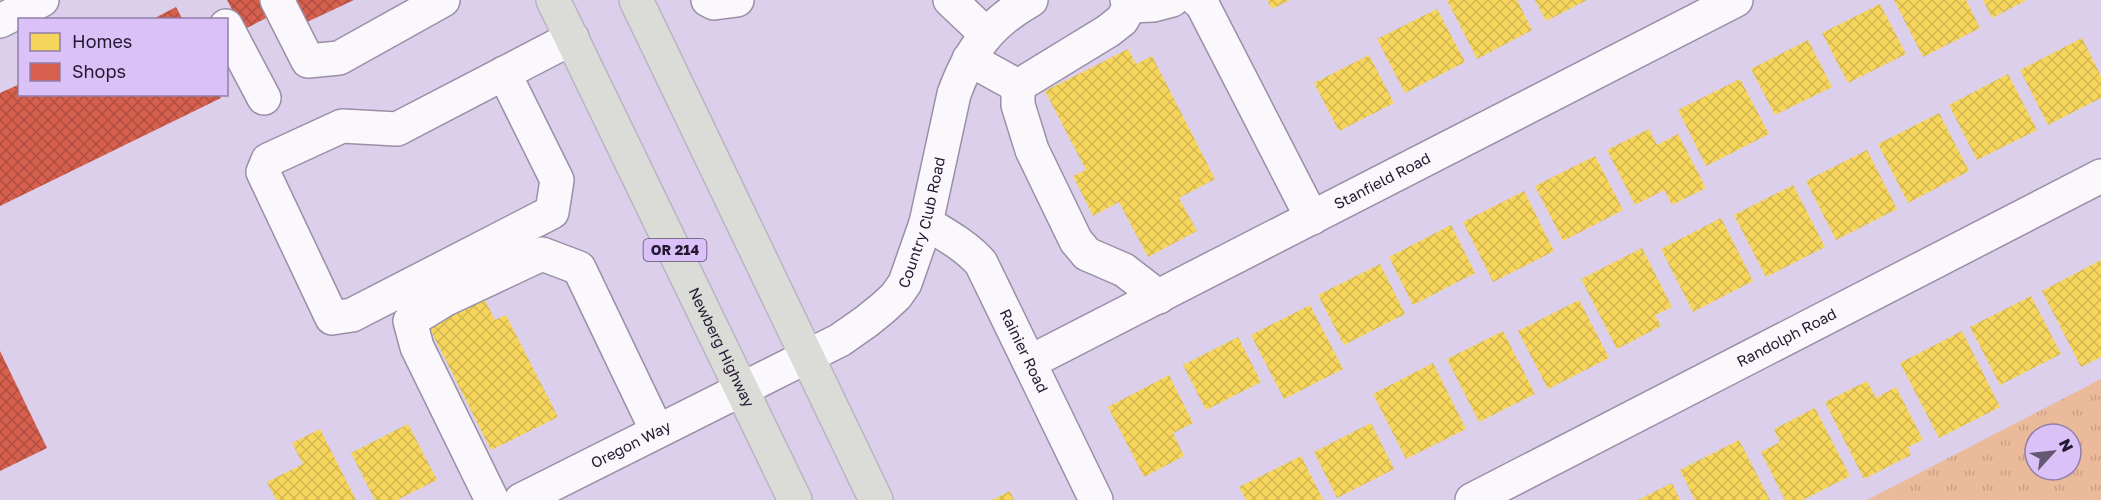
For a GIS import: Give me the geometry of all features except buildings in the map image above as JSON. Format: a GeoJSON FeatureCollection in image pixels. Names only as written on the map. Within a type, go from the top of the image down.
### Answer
{"type":"FeatureCollection","features":[{"type":"Feature","properties":{"kind":"main road","name":"Newberg Highway"},"geometry":{"type":"LineString","coordinates":[[554,0],[795,500]]}},
{"type":"Feature","properties":{"kind":"main road"},"geometry":{"type":"LineString","coordinates":[[636,0],[876,500]]}},
{"type":"Feature","properties":{"kind":"street"},"geometry":{"type":"LineString","coordinates":[[0,21],[42,0]]}},
{"type":"Feature","properties":{"kind":"street"},"geometry":{"type":"LineString","coordinates":[[213,0],[222,18]]}},
{"type":"Feature","properties":{"kind":"street"},"geometry":{"type":"LineString","coordinates":[[277,0],[308,61],[339,58],[443,0]]}},
{"type":"Feature","properties":{"kind":"street"},"geometry":{"type":"LineString","coordinates":[[950,0],[978,46],[1018,86],[1018,105],[1032,150],[1076,241],[1087,254],[1124,270],[1159,297]]}},
{"type":"Feature","properties":{"kind":"street","name":"Country Club Road"},"geometry":{"type":"LineString","coordinates":[[742,388],[840,340],[896,296],[909,273],[926,223],[954,94],[978,46],[1014,10],[1031,0]]}},
{"type":"Feature","properties":{"kind":"street"},"geometry":{"type":"LineString","coordinates":[[1018,86],[1108,31],[1122,20],[1128,3],[1154,6],[1172,0]]}},
{"type":"Feature","properties":{"kind":"street"},"geometry":{"type":"LineString","coordinates":[[1197,0],[1202,4],[1312,218]]}},
{"type":"Feature","properties":{"kind":"street","name":"Stanfield Road"},"geometry":{"type":"LineString","coordinates":[[1030,363],[1736,0]]}},
{"type":"Feature","properties":{"kind":"street"},"geometry":{"type":"LineString","coordinates":[[228,30],[264,98]]}},
{"type":"Feature","properties":{"kind":"street"},"geometry":{"type":"LineString","coordinates":[[504,74],[557,180],[552,212],[352,315],[332,318],[263,172],[268,160],[342,126],[397,129],[572,38]]}},
{"type":"Feature","properties":{"kind":"street","name":"Randolph Road"},"geometry":{"type":"LineString","coordinates":[[1472,500],[2101,176]]}},
{"type":"Feature","properties":{"kind":"street","name":"Rainier Road"},"geometry":{"type":"LineString","coordinates":[[926,223],[955,240],[981,263],[1096,500]]}},
{"type":"Feature","properties":{"kind":"street"},"geometry":{"type":"LineString","coordinates":[[492,500],[417,347],[410,321],[446,299],[542,254],[579,268],[657,431]]}},
{"type":"Feature","properties":{"kind":"street","name":"Oregon Way"},"geometry":{"type":"LineString","coordinates":[[521,500],[742,388]]}},
{"type":"Feature","properties":{"kind":"green space"},"geometry":{"type":"Polygon","coordinates":[[[2101,379],[2101,500],[1867,500],[2101,379]]]}}]}
